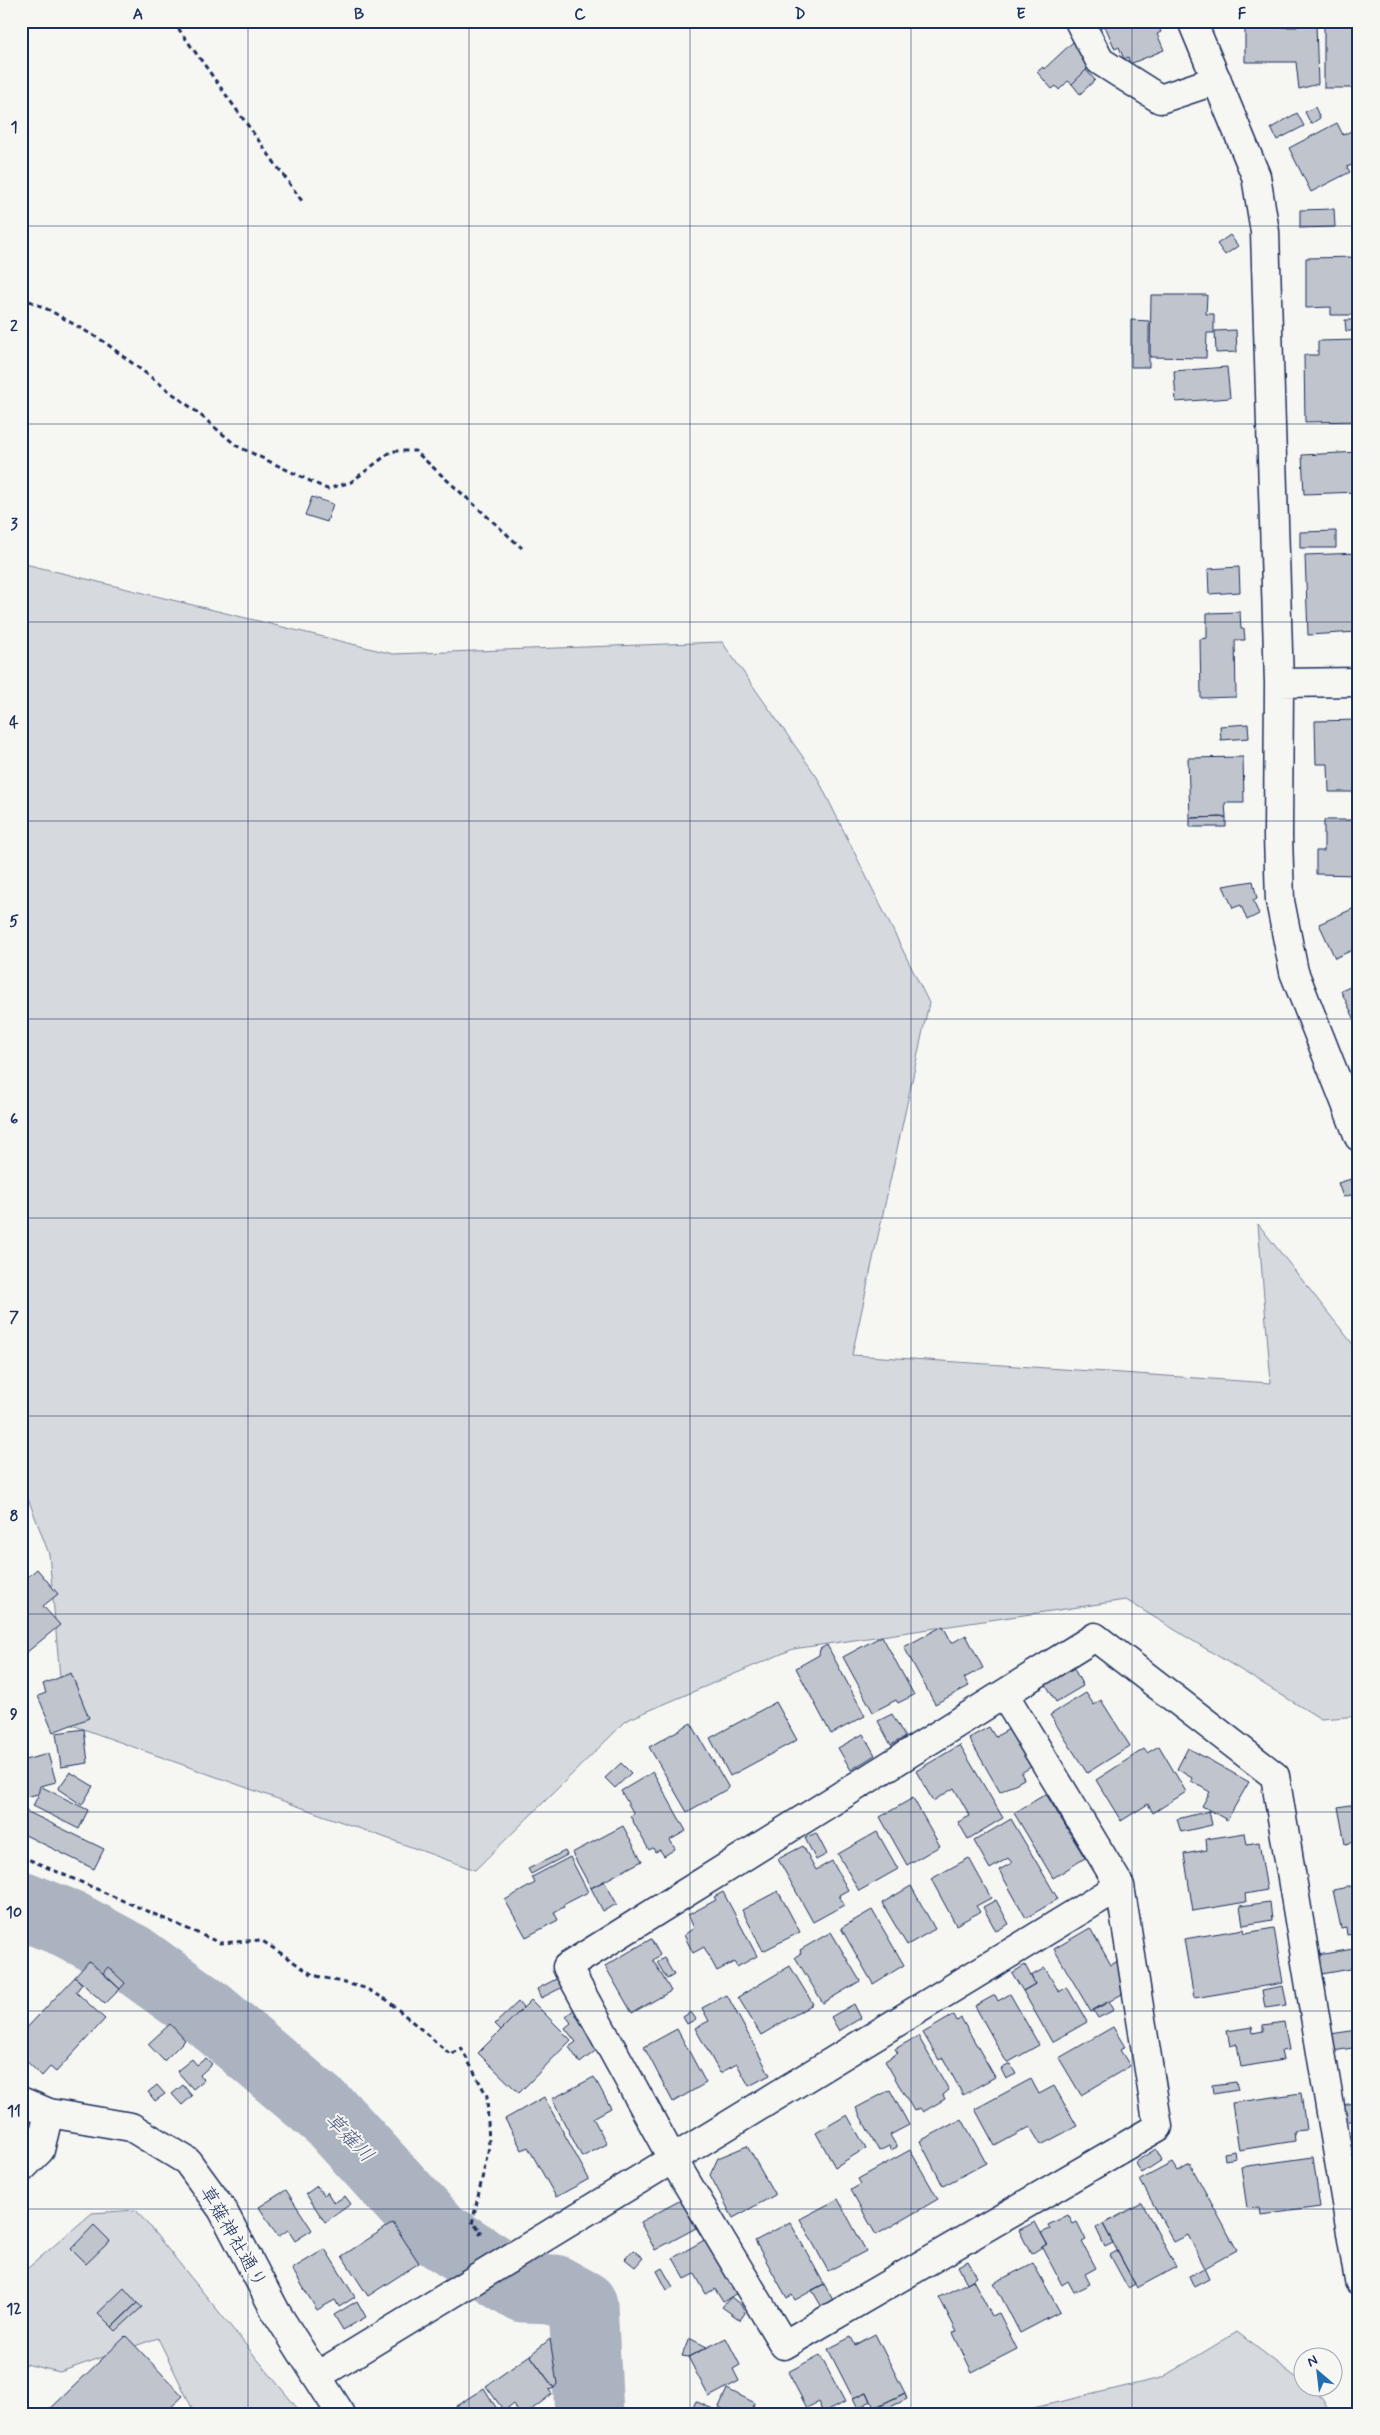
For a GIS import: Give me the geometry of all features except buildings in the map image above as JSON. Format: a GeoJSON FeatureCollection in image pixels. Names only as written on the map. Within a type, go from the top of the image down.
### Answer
{"type":"FeatureCollection","features":[{"type":"Feature","properties":{"kind":"street"},"geometry":{"type":"LineString","coordinates":[[1079,21],[1100,61],[1160,99],[1217,80]]}},
{"type":"Feature","properties":{"kind":"street"},"geometry":{"type":"LineString","coordinates":[[1192,21],[1256,176],[1265,232],[1279,683],[1278,826],[1280,901],[1294,972],[1359,1137]]}},
{"type":"Feature","properties":{"kind":"street"},"geometry":{"type":"LineString","coordinates":[[1279,683],[1359,682]]}},
{"type":"Feature","properties":{"kind":"street"},"geometry":{"type":"LineString","coordinates":[[1004,1694],[1120,1886],[1158,2127],[784,2345],[672,2158],[567,1966],[1095,1637],[1275,1776],[1359,2281]]}},
{"type":"Feature","properties":{"kind":"street"},"geometry":{"type":"LineString","coordinates":[[317,2376],[1120,1886]]}},
{"type":"Feature","properties":{"kind":"street","name":"草薙神社通り"},"geometry":{"type":"LineString","coordinates":[[21,2101],[49,2113],[131,2127],[187,2161],[222,2209],[276,2312],[341,2414]]}},
{"type":"Feature","properties":{"kind":"street"},"geometry":{"type":"LineString","coordinates":[[21,2169],[40,2150],[49,2113]]}},
{"type":"Feature","properties":{"kind":"path"},"geometry":{"type":"LineString","coordinates":[[173,21],[302,201]]}},
{"type":"Feature","properties":{"kind":"path"},"geometry":{"type":"LineString","coordinates":[[21,298],[49,310],[103,341],[193,409],[237,446],[326,489],[351,482],[392,451],[415,451],[522,548]]}},
{"type":"Feature","properties":{"kind":"path"},"geometry":{"type":"LineString","coordinates":[[21,1856],[220,1943],[261,1940],[313,1974],[365,1988],[387,2000],[451,2055],[461,2048],[487,2096],[489,2147],[472,2224],[482,2230],[477,2238]]}},
{"type":"Feature","properties":{"kind":"shaded area"},"geometry":{"type":"Polygon","coordinates":[[[21,563],[393,654],[722,642],[817,777],[929,1003],[852,1355],[1271,1383],[1258,1224],[1359,1352],[1359,1716],[1321,1719],[1126,1600],[793,1649],[627,1720],[475,1870],[64,1722],[49,1554],[21,1480],[21,563]]]}},
{"type":"Feature","properties":{"kind":"shaded area"},"geometry":{"type":"Polygon","coordinates":[[[136,2210],[302,2414],[195,2414],[158,2338],[60,2372],[21,2363],[21,2274],[92,2213],[136,2210]]]}},
{"type":"Feature","properties":{"kind":"shaded area"},"geometry":{"type":"Polygon","coordinates":[[[1237,2332],[1292,2374],[1292,2398],[1322,2398],[1330,2414],[1008,2414],[1161,2378],[1237,2332]]]}},
{"type":"Feature","properties":{"kind":"waterway","name":"草薙川"},"geometry":{"type":"LineString","coordinates":[[21,1905],[69,1924],[130,1957],[209,2014],[332,2118],[437,2233],[523,2288],[554,2289],[583,2305],[589,2414]]}}]}
